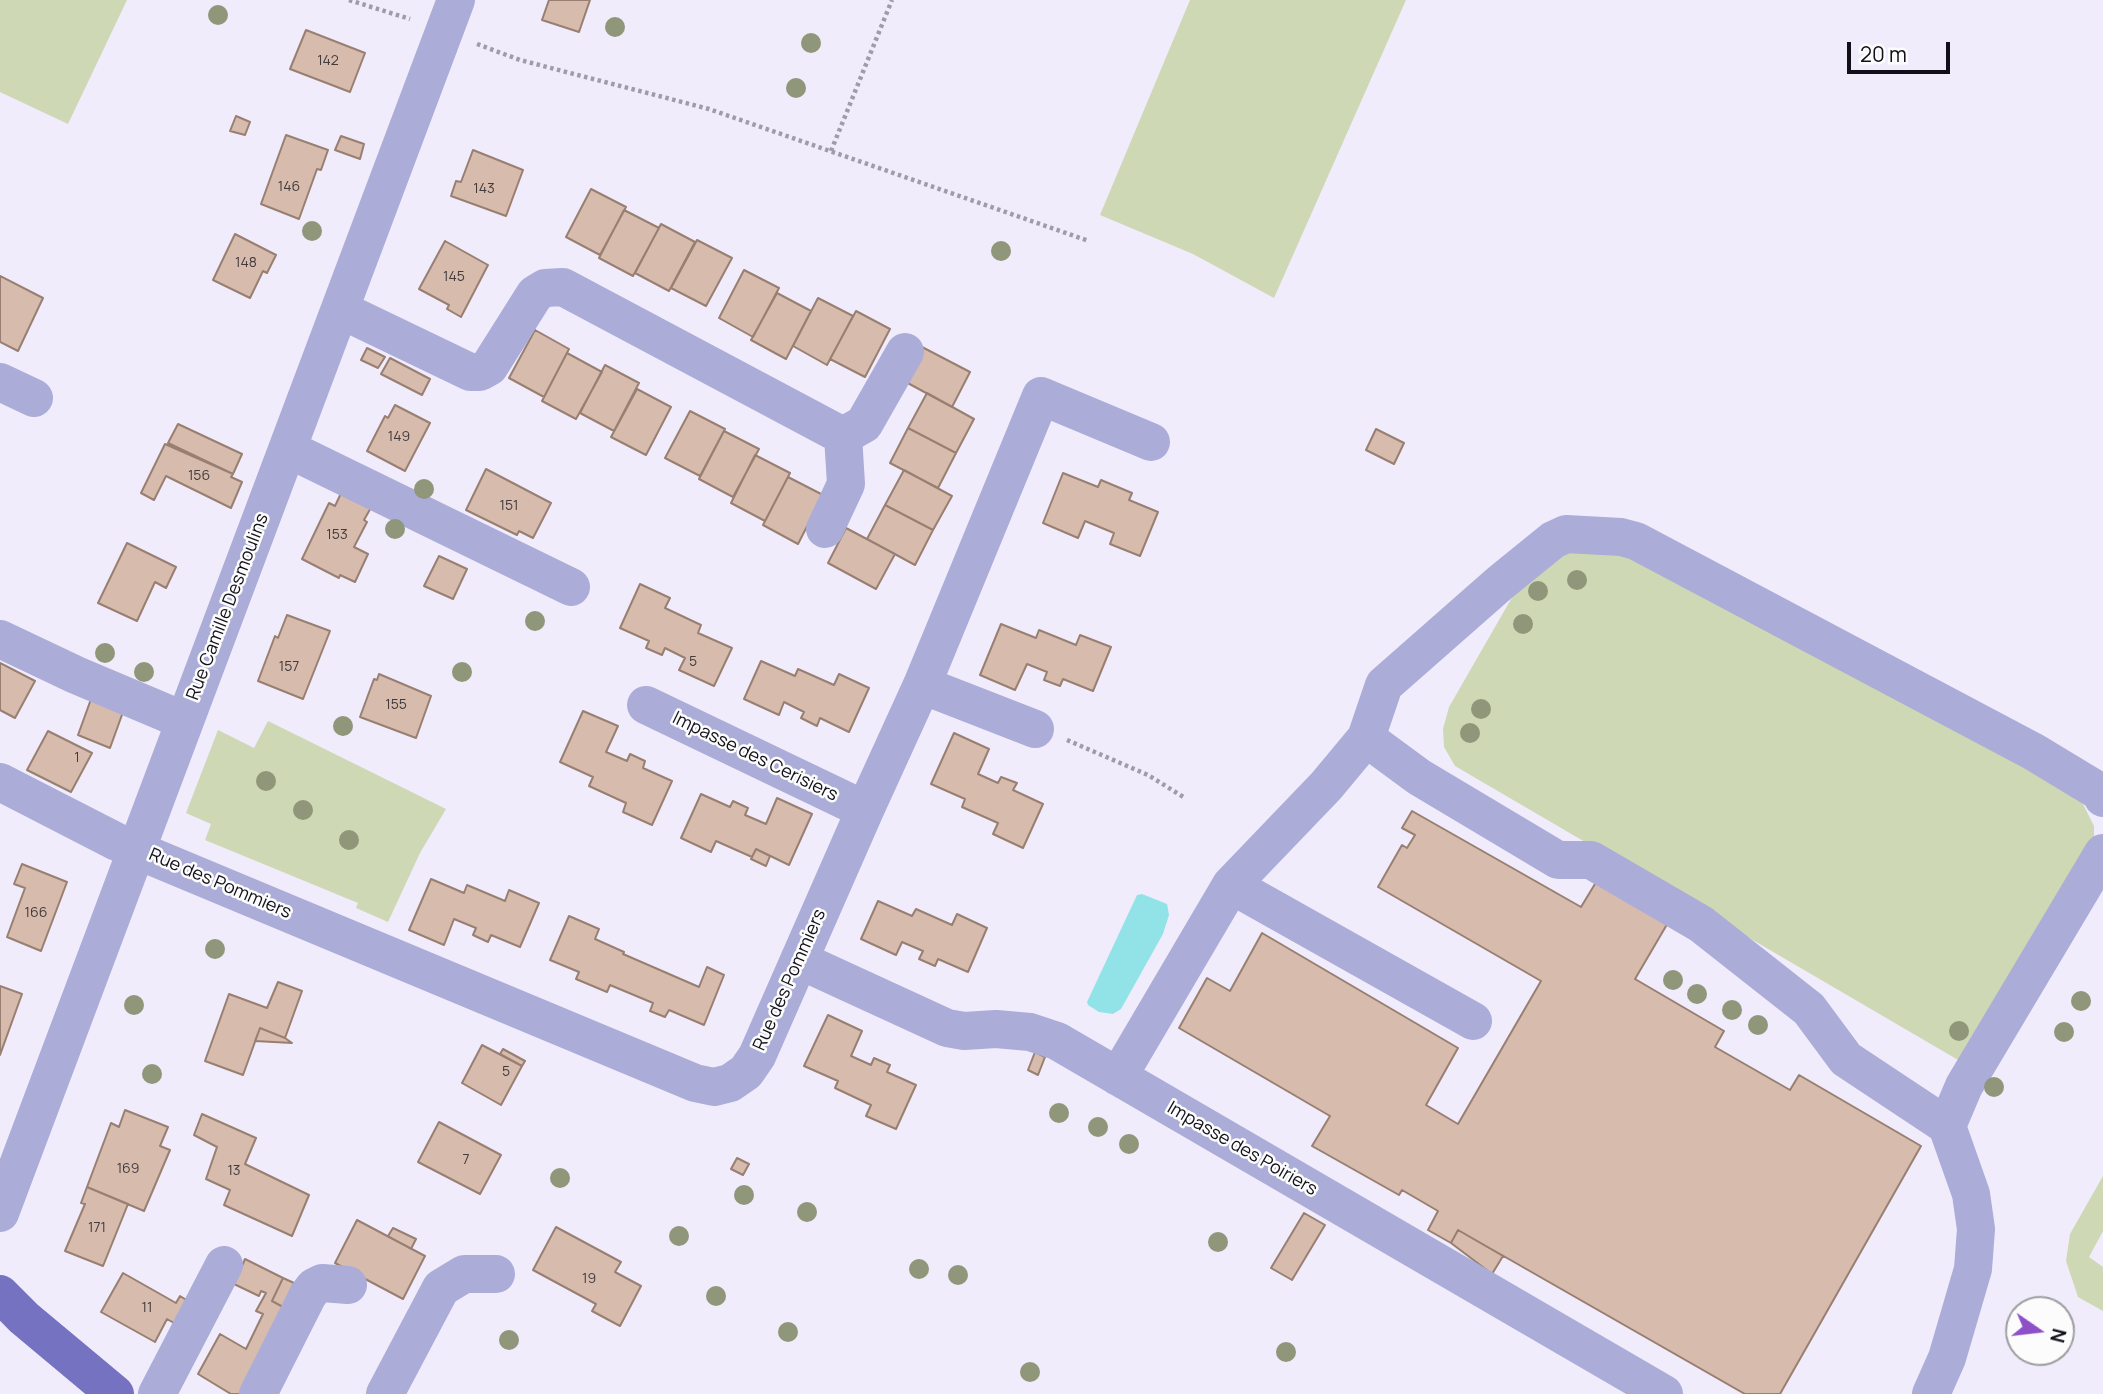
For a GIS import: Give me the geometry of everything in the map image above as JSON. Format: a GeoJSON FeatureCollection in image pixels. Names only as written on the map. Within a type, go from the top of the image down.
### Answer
{"type":"FeatureCollection","features":[{"type":"Feature","properties":{"kind":"main road"},"geometry":{"type":"LineString","coordinates":[[0,1294],[24,1318],[115,1394]]}},
{"type":"Feature","properties":{"kind":"street","name":"Rue Camille Desmoulins"},"geometry":{"type":"LineString","coordinates":[[0,1213],[450,16]]}},
{"type":"Feature","properties":{"kind":"street"},"geometry":{"type":"LineString","coordinates":[[341,310],[470,372],[480,372],[489,367],[535,294],[545,288],[562,287],[843,436]]}},
{"type":"Feature","properties":{"kind":"street"},"geometry":{"type":"LineString","coordinates":[[843,436],[864,424],[905,352]]}},
{"type":"Feature","properties":{"kind":"street"},"geometry":{"type":"LineString","coordinates":[[0,382],[34,398]]}},
{"type":"Feature","properties":{"kind":"street","name":"Rue des Pommiers"},"geometry":{"type":"LineString","coordinates":[[0,782],[117,842],[695,1083],[714,1087],[730,1083],[746,1072],[757,1056],[864,810],[922,685],[1041,396],[1150,442]]}},
{"type":"Feature","properties":{"kind":"street"},"geometry":{"type":"LineString","coordinates":[[825,528],[846,484],[843,436]]}},
{"type":"Feature","properties":{"kind":"street"},"geometry":{"type":"LineString","coordinates":[[288,449],[571,587]]}},
{"type":"Feature","properties":{"kind":"street"},"geometry":{"type":"LineString","coordinates":[[1118,1077],[1231,885],[1325,786],[1366,738],[1384,685],[1553,540],[1566,534],[1621,537],[1636,541],[2034,752],[2100,792],[2103,798]]}},
{"type":"Feature","properties":{"kind":"street"},"geometry":{"type":"LineString","coordinates":[[0,639],[76,675],[185,721]]}},
{"type":"Feature","properties":{"kind":"street"},"geometry":{"type":"LineString","coordinates":[[922,685],[1035,729]]}},
{"type":"Feature","properties":{"kind":"street","name":"Impasse des Cerisiers"},"geometry":{"type":"LineString","coordinates":[[646,705],[864,810]]}},
{"type":"Feature","properties":{"kind":"street"},"geometry":{"type":"LineString","coordinates":[[1366,738],[1419,777],[1558,860],[1591,860],[1701,924],[1809,1009],[1846,1059],[1874,1075],[1947,1126],[1971,1194],[1976,1229],[1973,1269],[1947,1358],[1931,1394]]}},
{"type":"Feature","properties":{"kind":"street"},"geometry":{"type":"LineString","coordinates":[[1947,1126],[1964,1086],[2103,853]]}},
{"type":"Feature","properties":{"kind":"street"},"geometry":{"type":"LineString","coordinates":[[1231,885],[1473,1021]]}},
{"type":"Feature","properties":{"kind":"street","name":"Impasse des Poiriers"},"geometry":{"type":"LineString","coordinates":[[799,960],[947,1028],[964,1031],[996,1029],[1030,1032],[1056,1041],[1664,1394]]}},
{"type":"Feature","properties":{"kind":"street"},"geometry":{"type":"LineString","coordinates":[[157,1394],[223,1265]]}},
{"type":"Feature","properties":{"kind":"street"},"geometry":{"type":"LineString","coordinates":[[385,1394],[442,1288],[464,1274],[496,1274]]}},
{"type":"Feature","properties":{"kind":"street"},"geometry":{"type":"LineString","coordinates":[[258,1394],[314,1287],[323,1283],[348,1285]]}},
{"type":"Feature","properties":{"kind":"path"},"geometry":{"type":"LineString","coordinates":[[349,0],[450,16],[520,60],[709,109],[1089,241]]}},
{"type":"Feature","properties":{"kind":"path"},"geometry":{"type":"LineString","coordinates":[[831,151],[892,0]]}},
{"type":"Feature","properties":{"kind":"path"},"geometry":{"type":"LineString","coordinates":[[1035,729],[1066,739],[1148,775],[1185,798]]}},
{"type":"Feature","properties":{"kind":"green space"},"geometry":{"type":"Polygon","coordinates":[[[0,0],[127,0],[68,124],[0,92],[0,0]]]}},
{"type":"Feature","properties":{"kind":"green space"},"geometry":{"type":"Polygon","coordinates":[[[1190,0],[1406,0],[1274,298],[1193,254],[1100,215],[1190,0]]]}},
{"type":"Feature","properties":{"kind":"green space"},"geometry":{"type":"Polygon","coordinates":[[[1576,549],[1635,553],[2069,784],[2094,826],[2094,850],[1965,1064],[1455,766],[1444,747],[1443,729],[1449,707],[1518,587],[1531,573],[1576,549]]]}},
{"type":"Feature","properties":{"kind":"green space"},"geometry":{"type":"Polygon","coordinates":[[[268,721],[446,809],[420,853],[388,922],[356,908],[358,903],[205,840],[211,824],[186,813],[218,730],[254,748],[268,721]]]}},
{"type":"Feature","properties":{"kind":"green space"},"geometry":{"type":"Polygon","coordinates":[[[2103,1176],[2103,1231],[2089,1257],[2103,1267],[2103,1311],[2078,1297],[2066,1261],[2070,1234],[2103,1176]]]}},
{"type":"Feature","properties":{"kind":"water"},"geometry":{"type":"Polygon","coordinates":[[[1142,894],[1167,904],[1169,915],[1163,934],[1121,1009],[1113,1014],[1099,1012],[1087,1002],[1137,895],[1142,894]]]}},
{"type":"Feature","properties":{"kind":"building"},"geometry":{"type":"Polygon","coordinates":[[[549,0],[590,0],[579,32],[542,20],[549,0]]]}},
{"type":"Feature","properties":{"kind":"building"},"geometry":{"type":"Polygon","coordinates":[[[306,30],[365,53],[350,92],[290,69],[306,30]]]}},
{"type":"Feature","properties":{"kind":"building"},"geometry":{"type":"Polygon","coordinates":[[[236,116],[250,122],[245,135],[230,131],[236,116]]]}},
{"type":"Feature","properties":{"kind":"building"},"geometry":{"type":"Polygon","coordinates":[[[286,135],[328,150],[321,170],[317,169],[299,219],[261,204],[286,135]]]}},
{"type":"Feature","properties":{"kind":"building"},"geometry":{"type":"Polygon","coordinates":[[[341,136],[364,144],[360,159],[335,150],[341,136]]]}},
{"type":"Feature","properties":{"kind":"building"},"geometry":{"type":"Polygon","coordinates":[[[473,150],[523,170],[506,216],[451,196],[456,181],[461,182],[473,150]]]}},
{"type":"Feature","properties":{"kind":"building"},"geometry":{"type":"Polygon","coordinates":[[[591,189],[626,207],[600,255],[566,237],[591,189]]]}},
{"type":"Feature","properties":{"kind":"building"},"geometry":{"type":"Polygon","coordinates":[[[624,210],[659,228],[633,276],[599,258],[624,210]]]}},
{"type":"Feature","properties":{"kind":"building"},"geometry":{"type":"Polygon","coordinates":[[[661,224],[695,242],[669,291],[635,273],[661,224]]]}},
{"type":"Feature","properties":{"kind":"building"},"geometry":{"type":"Polygon","coordinates":[[[235,234],[276,255],[267,273],[263,271],[250,298],[213,280],[235,234]]]}},
{"type":"Feature","properties":{"kind":"building"},"geometry":{"type":"Polygon","coordinates":[[[697,240],[732,258],[706,306],[671,288],[697,240]]]}},
{"type":"Feature","properties":{"kind":"building"},"geometry":{"type":"Polygon","coordinates":[[[445,241],[488,265],[461,317],[447,309],[449,305],[419,289],[445,241]]]}},
{"type":"Feature","properties":{"kind":"building"},"geometry":{"type":"Polygon","coordinates":[[[744,270],[779,288],[753,337],[719,318],[744,270]]]}},
{"type":"Feature","properties":{"kind":"building"},"geometry":{"type":"Polygon","coordinates":[[[0,276],[43,298],[18,351],[0,342],[0,276]]]}},
{"type":"Feature","properties":{"kind":"building"},"geometry":{"type":"Polygon","coordinates":[[[777,293],[811,311],[786,359],[751,340],[777,293]]]}},
{"type":"Feature","properties":{"kind":"building"},"geometry":{"type":"Polygon","coordinates":[[[818,298],[853,316],[827,365],[793,346],[818,298]]]}},
{"type":"Feature","properties":{"kind":"building"},"geometry":{"type":"Polygon","coordinates":[[[856,311],[890,329],[865,377],[830,359],[856,311]]]}},
{"type":"Feature","properties":{"kind":"building"},"geometry":{"type":"Polygon","coordinates":[[[535,330],[569,349],[544,397],[509,378],[535,330]]]}},
{"type":"Feature","properties":{"kind":"building"},"geometry":{"type":"Polygon","coordinates":[[[922,347],[970,372],[952,407],[904,381],[922,347]]]}},
{"type":"Feature","properties":{"kind":"building"},"geometry":{"type":"Polygon","coordinates":[[[367,348],[385,357],[378,368],[361,360],[367,348]]]}},
{"type":"Feature","properties":{"kind":"building"},"geometry":{"type":"Polygon","coordinates":[[[567,353],[602,372],[576,419],[542,401],[567,353]]]}},
{"type":"Feature","properties":{"kind":"building"},"geometry":{"type":"Polygon","coordinates":[[[390,358],[430,379],[422,395],[381,374],[390,358]]]}},
{"type":"Feature","properties":{"kind":"building"},"geometry":{"type":"Polygon","coordinates":[[[605,365],[639,383],[614,431],[580,413],[605,365]]]}},
{"type":"Feature","properties":{"kind":"building"},"geometry":{"type":"Polygon","coordinates":[[[637,389],[671,407],[646,455],[611,437],[637,389]]]}},
{"type":"Feature","properties":{"kind":"building"},"geometry":{"type":"Polygon","coordinates":[[[927,393],[974,419],[956,453],[908,428],[927,393]]]}},
{"type":"Feature","properties":{"kind":"building"},"geometry":{"type":"Polygon","coordinates":[[[395,405],[430,423],[405,471],[367,451],[385,416],[388,418],[395,405]]]}},
{"type":"Feature","properties":{"kind":"building"},"geometry":{"type":"Polygon","coordinates":[[[690,411],[725,429],[700,476],[665,458],[690,411]]]}},
{"type":"Feature","properties":{"kind":"building"},"geometry":{"type":"Polygon","coordinates":[[[178,424],[242,454],[233,474],[168,443],[178,424]]]}},
{"type":"Feature","properties":{"kind":"building"},"geometry":{"type":"Polygon","coordinates":[[[908,428],[956,453],[938,488],[890,463],[908,428]]]}},
{"type":"Feature","properties":{"kind":"building"},"geometry":{"type":"Polygon","coordinates":[[[1376,429],[1404,443],[1394,464],[1366,450],[1376,429]]]}},
{"type":"Feature","properties":{"kind":"building"},"geometry":{"type":"Polygon","coordinates":[[[724,431],[759,449],[733,497],[699,479],[724,431]]]}},
{"type":"Feature","properties":{"kind":"building"},"geometry":{"type":"Polygon","coordinates":[[[165,444],[233,474],[231,477],[242,482],[231,508],[166,476],[154,500],[141,493],[165,444]]]}},
{"type":"Feature","properties":{"kind":"building"},"geometry":{"type":"Polygon","coordinates":[[[755,455],[790,473],[765,521],[731,503],[755,455]]]}},
{"type":"Feature","properties":{"kind":"building"},"geometry":{"type":"Polygon","coordinates":[[[486,469],[551,503],[533,538],[519,531],[517,535],[466,510],[486,469]]]}},
{"type":"Feature","properties":{"kind":"building"},"geometry":{"type":"Polygon","coordinates":[[[904,470],[952,496],[933,530],[885,505],[904,470]]]}},
{"type":"Feature","properties":{"kind":"building"},"geometry":{"type":"Polygon","coordinates":[[[1063,473],[1098,487],[1101,480],[1132,493],[1129,500],[1158,512],[1140,556],[1110,544],[1114,533],[1085,521],[1078,538],[1043,523],[1063,473]]]}},
{"type":"Feature","properties":{"kind":"building"},"geometry":{"type":"Polygon","coordinates":[[[788,477],[823,495],[798,544],[763,525],[788,477]]]}},
{"type":"Feature","properties":{"kind":"building"},"geometry":{"type":"Polygon","coordinates":[[[343,489],[373,504],[354,547],[368,554],[355,582],[340,575],[339,578],[302,559],[329,503],[335,506],[343,489]]]}},
{"type":"Feature","properties":{"kind":"building"},"geometry":{"type":"Polygon","coordinates":[[[885,505],[933,530],[915,565],[867,539],[885,505]]]}},
{"type":"Feature","properties":{"kind":"building"},"geometry":{"type":"Polygon","coordinates":[[[846,528],[895,554],[876,589],[828,563],[846,528]]]}},
{"type":"Feature","properties":{"kind":"building"},"geometry":{"type":"Polygon","coordinates":[[[127,543],[176,567],[166,588],[155,582],[137,621],[98,603],[127,543]]]}},
{"type":"Feature","properties":{"kind":"building"},"geometry":{"type":"Polygon","coordinates":[[[439,556],[467,569],[453,599],[424,586],[439,556]]]}},
{"type":"Feature","properties":{"kind":"building"},"geometry":{"type":"Polygon","coordinates":[[[640,584],[670,598],[665,608],[701,625],[698,633],[732,648],[714,686],[679,670],[685,658],[665,648],[662,655],[646,648],[649,641],[620,628],[640,584]]]}},
{"type":"Feature","properties":{"kind":"building"},"geometry":{"type":"Polygon","coordinates":[[[287,615],[330,631],[303,699],[258,681],[275,636],[278,638],[287,615]]]}},
{"type":"Feature","properties":{"kind":"building"},"geometry":{"type":"Polygon","coordinates":[[[1001,624],[1036,638],[1039,630],[1076,645],[1080,635],[1111,647],[1093,691],[1063,679],[1060,686],[1044,680],[1047,672],[1027,664],[1015,690],[980,675],[1001,624]]]}},
{"type":"Feature","properties":{"kind":"building"},"geometry":{"type":"Polygon","coordinates":[[[761,661],[795,676],[798,669],[834,685],[839,674],[869,688],[849,732],[820,718],[817,726],[801,718],[804,712],[784,702],[779,715],[744,699],[761,661]]]}},
{"type":"Feature","properties":{"kind":"building"},"geometry":{"type":"Polygon","coordinates":[[[0,663],[35,681],[15,718],[0,710],[0,663]]]}},
{"type":"Feature","properties":{"kind":"building"},"geometry":{"type":"Polygon","coordinates":[[[379,674],[431,696],[416,738],[360,717],[374,679],[377,680],[379,674]]]}},
{"type":"Feature","properties":{"kind":"building"},"geometry":{"type":"Polygon","coordinates":[[[95,688],[127,701],[110,748],[78,735],[95,688]]]}},
{"type":"Feature","properties":{"kind":"building"},"geometry":{"type":"Polygon","coordinates":[[[583,711],[618,726],[606,752],[627,761],[630,754],[645,761],[643,768],[672,781],[652,825],[623,812],[626,803],[589,786],[593,777],[560,762],[583,711]]]}},
{"type":"Feature","properties":{"kind":"building"},"geometry":{"type":"Polygon","coordinates":[[[48,731],[92,753],[71,792],[27,770],[48,731]]]}},
{"type":"Feature","properties":{"kind":"building"},"geometry":{"type":"Polygon","coordinates":[[[954,733],[989,749],[978,774],[998,783],[1001,777],[1017,783],[1013,790],[1043,804],[1023,848],[993,834],[998,823],[962,807],[965,799],[931,784],[954,733]]]}},
{"type":"Feature","properties":{"kind":"building"},"geometry":{"type":"Polygon","coordinates":[[[701,794],[730,807],[733,801],[748,808],[745,815],[766,824],[777,798],[812,814],[789,865],[756,849],[752,857],[716,841],[711,852],[681,838],[701,794]]]}},
{"type":"Feature","properties":{"kind":"building"},"geometry":{"type":"Polygon","coordinates":[[[1412,811],[1581,907],[1598,879],[1669,921],[1635,979],[1724,1031],[1715,1047],[1790,1090],[1799,1075],[1921,1146],[1780,1394],[1745,1394],[1458,1230],[1451,1243],[1428,1230],[1438,1211],[1402,1190],[1399,1195],[1312,1146],[1330,1116],[1179,1028],[1207,978],[1230,991],[1262,933],[1458,1048],[1426,1105],[1458,1124],[1541,981],[1378,887],[1402,845],[1407,848],[1415,835],[1402,828],[1412,811]]]}},
{"type":"Feature","properties":{"kind":"building"},"geometry":{"type":"Polygon","coordinates":[[[756,849],[770,856],[766,866],[751,859],[756,849]]]}},
{"type":"Feature","properties":{"kind":"building"},"geometry":{"type":"Polygon","coordinates":[[[22,864],[67,882],[41,951],[7,937],[25,888],[14,884],[22,864]]]}},
{"type":"Feature","properties":{"kind":"building"},"geometry":{"type":"Polygon","coordinates":[[[431,879],[464,893],[467,885],[505,901],[509,890],[539,903],[520,947],[491,935],[488,942],[473,935],[476,928],[454,919],[444,945],[409,930],[431,879]]]}},
{"type":"Feature","properties":{"kind":"building"},"geometry":{"type":"Polygon","coordinates":[[[878,901],[912,916],[916,909],[952,925],[957,914],[987,928],[968,972],[938,959],[935,966],[919,959],[923,951],[902,942],[896,955],[861,939],[878,901]]]}},
{"type":"Feature","properties":{"kind":"building"},"geometry":{"type":"Polygon","coordinates":[[[569,916],[599,929],[595,939],[699,987],[707,967],[724,975],[704,1025],[669,1010],[665,1017],[650,1011],[653,1003],[610,985],[607,992],[576,979],[579,972],[550,960],[569,916]]]}},
{"type":"Feature","properties":{"kind":"building"},"geometry":{"type":"Polygon","coordinates":[[[278,982],[302,991],[285,1038],[260,1028],[243,1075],[205,1061],[229,994],[267,1008],[278,982]]]}},
{"type":"Feature","properties":{"kind":"building"},"geometry":{"type":"Polygon","coordinates":[[[0,986],[22,994],[0,1055],[0,986]]]}},
{"type":"Feature","properties":{"kind":"building"},"geometry":{"type":"Polygon","coordinates":[[[828,1015],[862,1031],[851,1056],[871,1065],[874,1058],[890,1065],[887,1072],[916,1085],[896,1129],[866,1116],[871,1105],[835,1088],[838,1081],[804,1066],[828,1015]]]}},
{"type":"Feature","properties":{"kind":"building"},"geometry":{"type":"Polygon","coordinates":[[[260,1028],[285,1038],[292,1043],[255,1041],[260,1028]]]}},
{"type":"Feature","properties":{"kind":"building"},"geometry":{"type":"Polygon","coordinates":[[[482,1045],[522,1066],[501,1105],[462,1083],[482,1045]]]}},
{"type":"Feature","properties":{"kind":"building"},"geometry":{"type":"Polygon","coordinates":[[[503,1049],[525,1061],[522,1066],[500,1054],[503,1049]]]}},
{"type":"Feature","properties":{"kind":"building"},"geometry":{"type":"Polygon","coordinates":[[[1035,1052],[1045,1057],[1038,1075],[1028,1070],[1035,1052]]]}},
{"type":"Feature","properties":{"kind":"building"},"geometry":{"type":"Polygon","coordinates":[[[125,1110],[168,1127],[160,1146],[170,1150],[144,1211],[87,1187],[111,1123],[119,1127],[125,1110]]]}},
{"type":"Feature","properties":{"kind":"building"},"geometry":{"type":"Polygon","coordinates":[[[202,1114],[256,1138],[245,1164],[309,1195],[292,1236],[224,1205],[230,1190],[206,1179],[217,1147],[194,1135],[202,1114]]]}},
{"type":"Feature","properties":{"kind":"building"},"geometry":{"type":"Polygon","coordinates":[[[439,1122],[501,1155],[480,1194],[418,1162],[439,1122]]]}},
{"type":"Feature","properties":{"kind":"building"},"geometry":{"type":"Polygon","coordinates":[[[737,1158],[749,1164],[743,1175],[731,1169],[737,1158]]]}},
{"type":"Feature","properties":{"kind":"building"},"geometry":{"type":"Polygon","coordinates":[[[87,1187],[128,1204],[103,1266],[65,1251],[85,1204],[81,1203],[87,1187]]]}},
{"type":"Feature","properties":{"kind":"building"},"geometry":{"type":"Polygon","coordinates":[[[1304,1213],[1325,1225],[1292,1280],[1271,1268],[1304,1213]]]}},
{"type":"Feature","properties":{"kind":"building"},"geometry":{"type":"Polygon","coordinates":[[[357,1220],[425,1256],[403,1299],[335,1263],[357,1220]]]}},
{"type":"Feature","properties":{"kind":"building"},"geometry":{"type":"Polygon","coordinates":[[[556,1227],[621,1262],[615,1272],[641,1286],[620,1326],[592,1311],[596,1304],[533,1270],[556,1227]]]}},
{"type":"Feature","properties":{"kind":"building"},"geometry":{"type":"Polygon","coordinates":[[[393,1228],[416,1239],[411,1249],[388,1236],[393,1228]]]}},
{"type":"Feature","properties":{"kind":"building"},"geometry":{"type":"Polygon","coordinates":[[[1458,1230],[1503,1256],[1492,1274],[1451,1243],[1458,1230]]]}},
{"type":"Feature","properties":{"kind":"building"},"geometry":{"type":"Polygon","coordinates":[[[245,1259],[283,1278],[272,1301],[283,1307],[240,1394],[231,1394],[198,1374],[220,1334],[246,1349],[263,1314],[256,1311],[266,1293],[261,1291],[259,1296],[234,1284],[245,1259]]]}},
{"type":"Feature","properties":{"kind":"building"},"geometry":{"type":"Polygon","coordinates":[[[123,1273],[176,1303],[180,1296],[193,1304],[181,1327],[167,1319],[155,1342],[101,1312],[123,1273]]]}},
{"type":"Feature","properties":{"kind":"building"},"geometry":{"type":"Polygon","coordinates":[[[283,1278],[294,1283],[283,1307],[272,1301],[283,1278]]]}}]}
